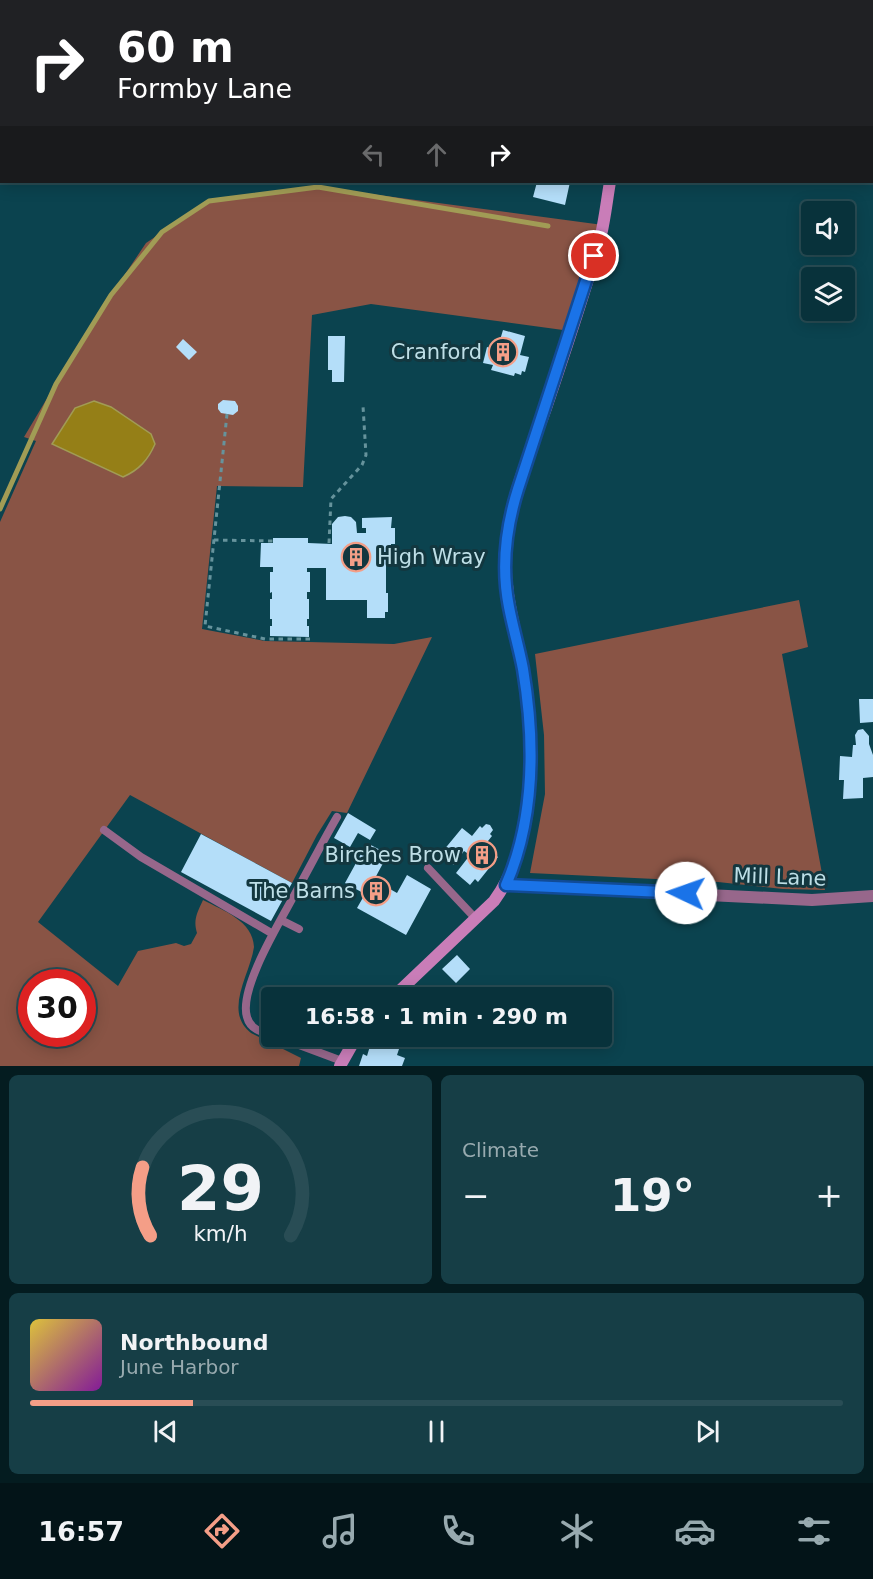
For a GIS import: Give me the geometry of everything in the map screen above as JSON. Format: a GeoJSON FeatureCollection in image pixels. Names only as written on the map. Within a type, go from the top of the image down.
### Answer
{"type":"FeatureCollection","features":[{"type":"Feature","properties":{"kind":"main road"},"geometry":{"type":"LineString","coordinates":[[404,987],[494,901],[506,885],[523,831],[529,795],[530,752],[523,669],[506,586],[508,527],[518,489],[601,233],[610,183]]}},
{"type":"Feature","properties":{"kind":"main road"},"geometry":{"type":"LineString","coordinates":[[341,1063],[350,1047]]}},
{"type":"Feature","properties":{"kind":"street","name":"Mill Lane"},"geometry":{"type":"LineString","coordinates":[[506,885],[812,900],[873,896]]}},
{"type":"Feature","properties":{"kind":"lane"},"geometry":{"type":"LineString","coordinates":[[261,1032],[249,1023],[246,1016],[245,1003],[256,967],[318,849],[338,817]]}},
{"type":"Feature","properties":{"kind":"lane"},"geometry":{"type":"LineString","coordinates":[[104,830],[141,857],[273,934]]}},
{"type":"Feature","properties":{"kind":"lane"},"geometry":{"type":"LineString","coordinates":[[428,868],[476,919]]}},
{"type":"Feature","properties":{"kind":"lane"},"geometry":{"type":"LineString","coordinates":[[281,920],[298,928]]}},
{"type":"Feature","properties":{"kind":"lane"},"geometry":{"type":"LineString","coordinates":[[301,1047],[341,1063]]}},
{"type":"Feature","properties":{"kind":"path"},"geometry":{"type":"LineString","coordinates":[[329,543],[331,499],[362,465],[366,455],[363,406]]}},
{"type":"Feature","properties":{"kind":"path"},"geometry":{"type":"LineString","coordinates":[[227,414],[206,626],[265,639],[313,639]]}},
{"type":"Feature","properties":{"kind":"path"},"geometry":{"type":"LineString","coordinates":[[214,540],[273,541]]}},
{"type":"Feature","properties":{"kind":"shaded area"},"geometry":{"type":"Polygon","coordinates":[[[318,187],[603,225],[563,330],[371,304],[312,315],[303,487],[217,486],[202,629],[265,641],[394,644],[432,637],[347,813],[332,811],[292,883],[130,795],[38,922],[118,986],[138,951],[176,943],[184,946],[191,944],[197,933],[197,913],[203,900],[228,913],[249,930],[254,947],[240,992],[239,1014],[243,1024],[251,1033],[261,1038],[261,1047],[279,1047],[301,1058],[299,1066],[0,1066],[0,522],[36,441],[24,437],[89,328],[146,243],[209,201],[318,187]]]}},
{"type":"Feature","properties":{"kind":"shaded area"},"geometry":{"type":"Polygon","coordinates":[[[94,401],[111,407],[151,434],[155,444],[142,464],[123,477],[52,444],[75,408],[94,401]]]}},
{"type":"Feature","properties":{"kind":"shaded area"},"geometry":{"type":"Polygon","coordinates":[[[799,600],[808,647],[782,654],[825,890],[783,889],[718,882],[530,873],[545,794],[544,735],[535,654],[799,600]]]}},
{"type":"Feature","properties":{"kind":"building"},"geometry":{"type":"Polygon","coordinates":[[[537,183],[570,183],[565,205],[533,197],[537,183]]]}},
{"type":"Feature","properties":{"kind":"building","name":"Cranford"},"geometry":{"type":"Polygon","coordinates":[[[503,330],[525,336],[520,355],[529,357],[525,372],[522,371],[521,375],[515,373],[514,376],[491,370],[493,365],[483,363],[487,347],[497,350],[503,330]]]}},
{"type":"Feature","properties":{"kind":"building"},"geometry":{"type":"Polygon","coordinates":[[[328,336],[345,336],[344,382],[332,382],[332,370],[328,370],[328,336]]]}},
{"type":"Feature","properties":{"kind":"building"},"geometry":{"type":"Polygon","coordinates":[[[183,339],[197,352],[189,360],[176,347],[183,339]]]}},
{"type":"Feature","properties":{"kind":"building"},"geometry":{"type":"Polygon","coordinates":[[[223,400],[235,401],[238,411],[233,415],[221,413],[218,404],[223,400]]]}},
{"type":"Feature","properties":{"kind":"building"},"geometry":{"type":"Polygon","coordinates":[[[338,517],[351,517],[356,522],[357,533],[366,533],[366,528],[362,528],[362,518],[392,517],[391,528],[395,528],[395,544],[386,546],[388,612],[385,612],[385,618],[367,618],[367,600],[326,600],[326,568],[307,568],[307,572],[310,572],[310,592],[307,592],[309,637],[270,636],[272,592],[270,593],[270,572],[273,572],[273,567],[260,567],[261,543],[273,543],[273,538],[308,538],[308,543],[332,544],[332,524],[338,517]]]}},
{"type":"Feature","properties":{"kind":"building"},"geometry":{"type":"Polygon","coordinates":[[[859,699],[873,699],[873,722],[860,723],[859,699]]]}},
{"type":"Feature","properties":{"kind":"building"},"geometry":{"type":"Polygon","coordinates":[[[863,729],[869,736],[873,755],[873,777],[863,778],[863,798],[843,799],[844,780],[839,780],[840,756],[852,757],[853,745],[856,745],[855,735],[858,730],[863,729]]]}},
{"type":"Feature","properties":{"kind":"building"},"geometry":{"type":"Polygon","coordinates":[[[348,813],[376,830],[370,840],[358,833],[350,847],[334,838],[348,813]]]}},
{"type":"Feature","properties":{"kind":"building","name":"Birches Brow"},"geometry":{"type":"Polygon","coordinates":[[[486,824],[490,825],[493,830],[490,834],[492,836],[484,846],[498,857],[478,882],[475,879],[470,885],[456,873],[470,855],[464,851],[454,865],[445,858],[448,854],[443,851],[462,828],[472,836],[480,826],[482,828],[486,824]]]}},
{"type":"Feature","properties":{"kind":"building"},"geometry":{"type":"Polygon","coordinates":[[[201,834],[292,883],[271,921],[181,872],[201,834]]]}},
{"type":"Feature","properties":{"kind":"building","name":"The Barns"},"geometry":{"type":"Polygon","coordinates":[[[367,843],[388,854],[374,880],[397,893],[407,875],[431,889],[406,935],[357,908],[365,894],[345,883],[367,843]]]}},
{"type":"Feature","properties":{"kind":"building"},"geometry":{"type":"Polygon","coordinates":[[[457,955],[470,969],[456,983],[442,969],[457,955]]]}},
{"type":"Feature","properties":{"kind":"building"},"geometry":{"type":"Polygon","coordinates":[[[370,1047],[400,1047],[397,1055],[405,1058],[402,1066],[359,1066],[363,1054],[367,1056],[370,1047]]]}},
{"type":"Feature","properties":{"kind":"waterway"},"geometry":{"type":"LineString","coordinates":[[0,509],[56,384],[111,295],[162,232],[209,201],[318,187],[548,226]]}},
{"type":"Feature","properties":{"kind":"place","name":"Cranford"},"geometry":{"type":"Point","coordinates":[503,352]}},
{"type":"Feature","properties":{"kind":"place","name":"High Wray"},"geometry":{"type":"Point","coordinates":[356,557]}},
{"type":"Feature","properties":{"kind":"place","name":"Birches Brow"},"geometry":{"type":"Point","coordinates":[482,855]}},
{"type":"Feature","properties":{"kind":"place","name":"The Barns"},"geometry":{"type":"Point","coordinates":[376,891]}},
{"type":"Feature","properties":{"kind":"route"},"geometry":{"type":"LineString","coordinates":[[594,256],[518,489],[508,527],[506,586],[508,605],[523,669],[530,752],[529,795],[523,831],[506,885],[686,893]]}}]}
